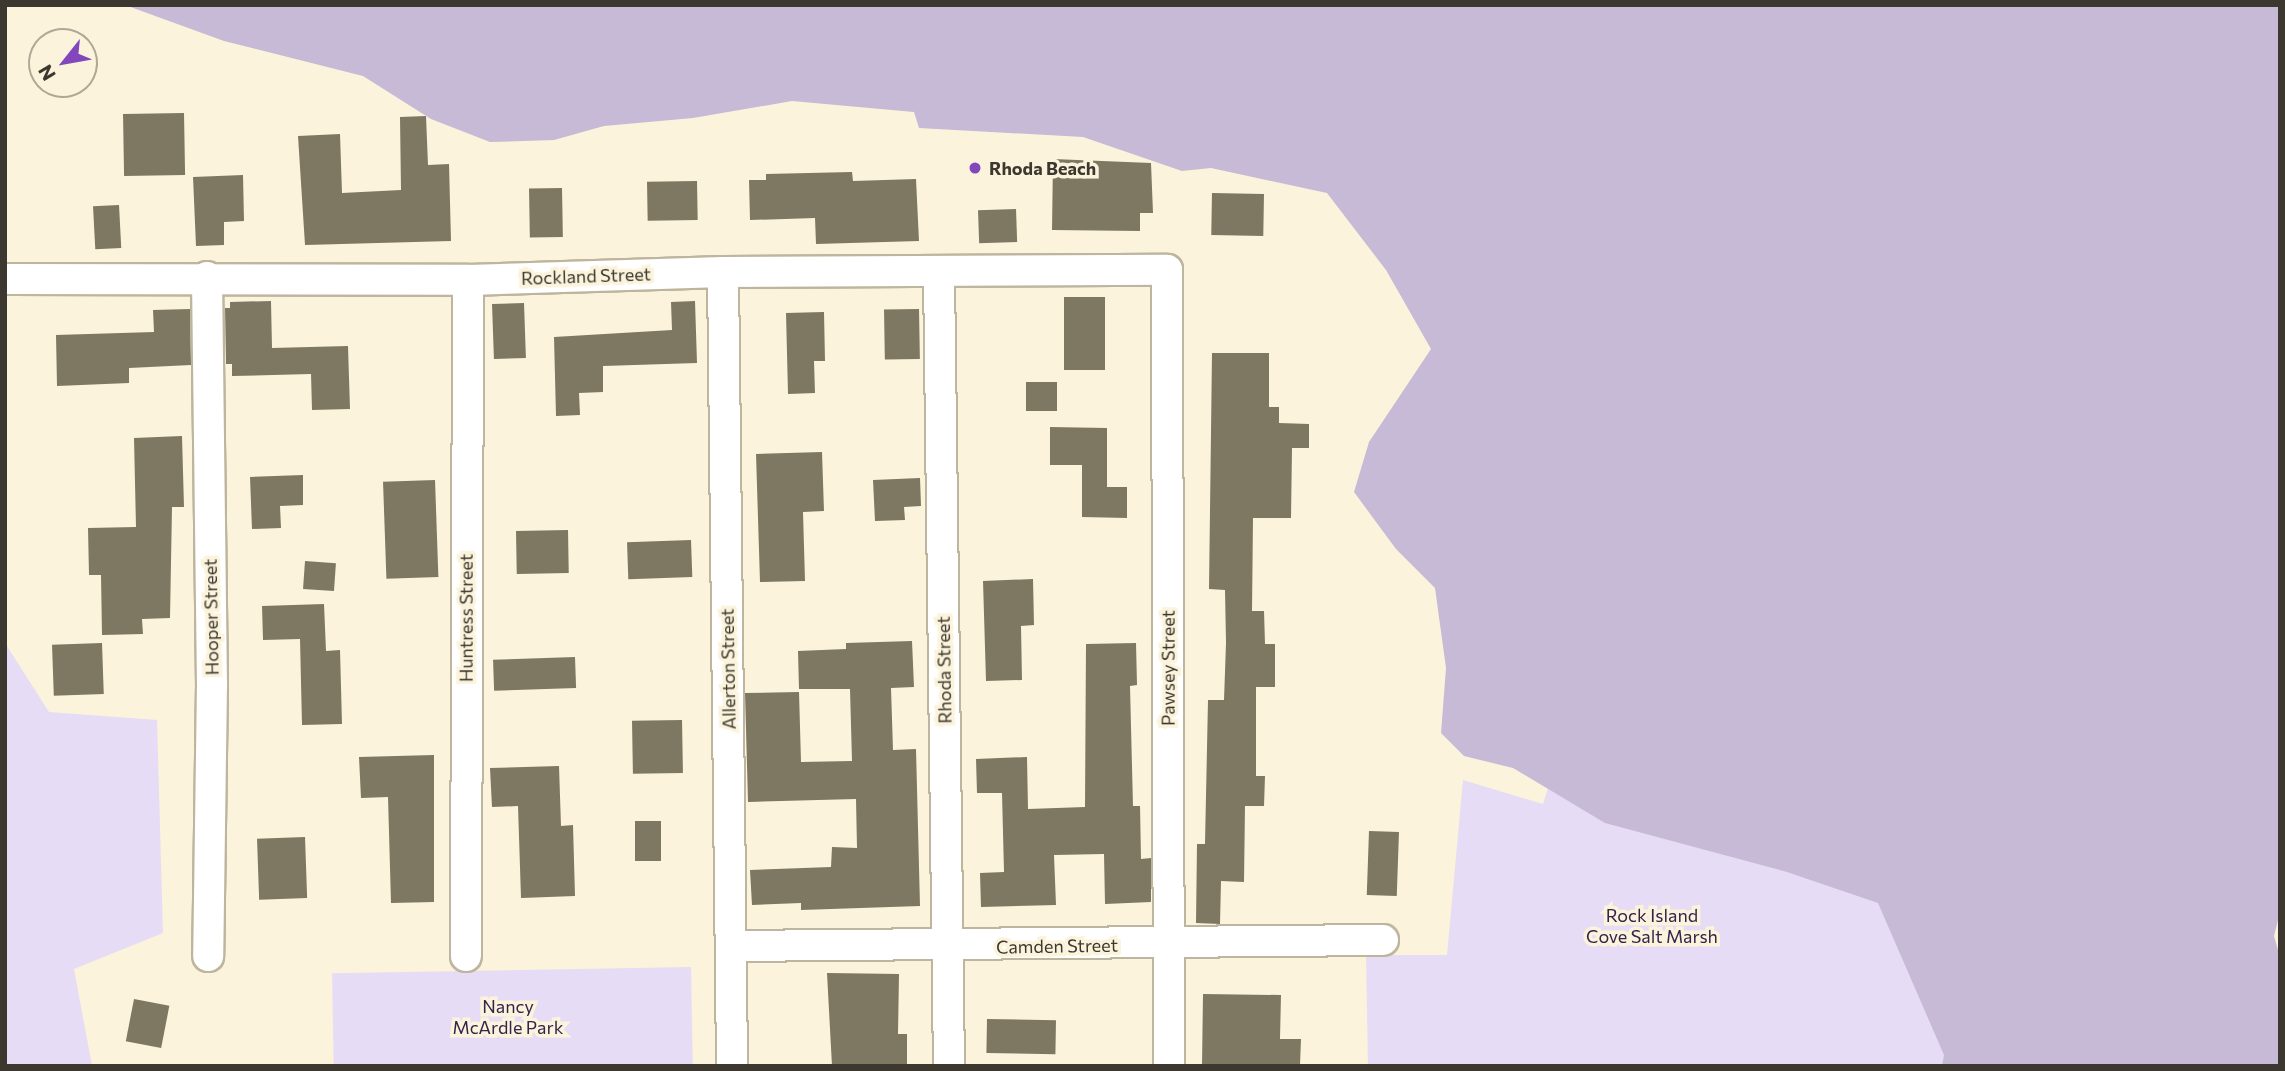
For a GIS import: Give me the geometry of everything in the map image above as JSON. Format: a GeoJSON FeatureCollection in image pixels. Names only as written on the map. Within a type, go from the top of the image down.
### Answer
{"type":"FeatureCollection","features":[{"type":"Feature","properties":{"kind":"street","name":"Rockland Street"},"geometry":{"type":"LineString","coordinates":[[5,279],[207,277],[468,280],[723,272],[939,274],[1167,270]]}},
{"type":"Feature","properties":{"kind":"street","name":"Pawsey Street"},"geometry":{"type":"LineString","coordinates":[[1167,270],[1169,1066]]}},
{"type":"Feature","properties":{"kind":"street","name":"Allerton Street"},"geometry":{"type":"LineString","coordinates":[[723,272],[732,1066]]}},
{"type":"Feature","properties":{"kind":"street","name":"Rhoda Street"},"geometry":{"type":"LineString","coordinates":[[939,274],[949,1066]]}},
{"type":"Feature","properties":{"kind":"street","name":"Hooper Street"},"geometry":{"type":"LineString","coordinates":[[207,277],[212,684],[208,956]]}},
{"type":"Feature","properties":{"kind":"street","name":"Huntress Street"},"geometry":{"type":"LineString","coordinates":[[466,956],[468,280]]}},
{"type":"Feature","properties":{"kind":"street","name":"Camden Street"},"geometry":{"type":"LineString","coordinates":[[732,946],[1169,945],[1383,940]]}},
{"type":"Feature","properties":{"kind":"green space"},"geometry":{"type":"Polygon","coordinates":[[[5,643],[49,712],[157,720],[163,933],[74,969],[92,1066],[5,1066],[5,643]]]}},
{"type":"Feature","properties":{"kind":"green space","name":"Rock Island Cove Salt Marsh"},"geometry":{"type":"Polygon","coordinates":[[[1570,718],[1878,903],[2081,1066],[1368,1066],[1366,955],[1447,955],[1463,780],[1543,804],[1570,718]]]}},
{"type":"Feature","properties":{"kind":"green space","name":"Nancy McArdle Park"},"geometry":{"type":"Polygon","coordinates":[[[691,967],[693,1066],[334,1066],[332,973],[691,967]]]}},
{"type":"Feature","properties":{"kind":"shaded area"},"geometry":{"type":"Polygon","coordinates":[[[125,5],[2280,5],[2280,912],[2274,936],[2280,957],[2280,1066],[1942,1066],[1944,1055],[1878,903],[1787,872],[1605,823],[1513,768],[1464,756],[1441,733],[1446,668],[1435,588],[1396,549],[1354,492],[1369,442],[1431,349],[1386,270],[1327,193],[1211,168],[1182,171],[1083,137],[919,128],[914,112],[792,101],[693,118],[604,126],[554,140],[490,142],[431,119],[363,76],[224,41],[125,5]]]}},
{"type":"Feature","properties":{"kind":"building"},"geometry":{"type":"Polygon","coordinates":[[[184,113],[185,175],[124,176],[123,114],[184,113]]]}},
{"type":"Feature","properties":{"kind":"building"},"geometry":{"type":"Polygon","coordinates":[[[426,116],[428,165],[449,164],[451,241],[305,245],[298,136],[340,134],[342,193],[401,190],[400,117],[426,116]]]}},
{"type":"Feature","properties":{"kind":"building"},"geometry":{"type":"Polygon","coordinates":[[[1053,159],[1151,163],[1153,213],[1140,213],[1140,231],[1052,230],[1053,159]]]}},
{"type":"Feature","properties":{"kind":"building"},"geometry":{"type":"Polygon","coordinates":[[[852,172],[853,181],[916,179],[919,241],[816,244],[815,218],[750,220],[749,180],[766,180],[766,174],[852,172]]]}},
{"type":"Feature","properties":{"kind":"building"},"geometry":{"type":"Polygon","coordinates":[[[243,175],[244,221],[224,222],[224,245],[196,246],[193,177],[243,175]]]}},
{"type":"Feature","properties":{"kind":"building"},"geometry":{"type":"Polygon","coordinates":[[[697,181],[698,220],[648,221],[647,182],[697,181]]]}},
{"type":"Feature","properties":{"kind":"building"},"geometry":{"type":"Polygon","coordinates":[[[562,188],[563,237],[530,238],[529,189],[562,188]]]}},
{"type":"Feature","properties":{"kind":"building"},"geometry":{"type":"Polygon","coordinates":[[[1212,193],[1264,194],[1263,236],[1211,235],[1212,193]]]}},
{"type":"Feature","properties":{"kind":"building"},"geometry":{"type":"Polygon","coordinates":[[[119,205],[121,248],[95,249],[93,206],[119,205]]]}},
{"type":"Feature","properties":{"kind":"building"},"geometry":{"type":"Polygon","coordinates":[[[1016,209],[1017,242],[979,243],[978,210],[1016,209]]]}},
{"type":"Feature","properties":{"kind":"building"},"geometry":{"type":"Polygon","coordinates":[[[1064,297],[1105,297],[1105,370],[1064,370],[1064,297]]]}},
{"type":"Feature","properties":{"kind":"building"},"geometry":{"type":"Polygon","coordinates":[[[271,301],[272,348],[348,346],[350,409],[312,410],[311,374],[232,376],[232,364],[226,364],[225,308],[230,308],[230,302],[271,301]]]}},
{"type":"Feature","properties":{"kind":"building"},"geometry":{"type":"Polygon","coordinates":[[[695,301],[697,363],[603,366],[603,392],[579,393],[580,415],[556,416],[554,337],[672,330],[671,302],[695,301]]]}},
{"type":"Feature","properties":{"kind":"building"},"geometry":{"type":"Polygon","coordinates":[[[524,303],[526,358],[494,359],[492,304],[524,303]]]}},
{"type":"Feature","properties":{"kind":"building"},"geometry":{"type":"Polygon","coordinates":[[[190,309],[191,365],[129,368],[129,383],[57,386],[56,335],[154,332],[153,310],[190,309]]]}},
{"type":"Feature","properties":{"kind":"building"},"geometry":{"type":"Polygon","coordinates":[[[919,309],[920,359],[885,360],[884,310],[919,309]]]}},
{"type":"Feature","properties":{"kind":"building"},"geometry":{"type":"Polygon","coordinates":[[[824,312],[825,361],[814,361],[815,393],[788,394],[786,313],[824,312]]]}},
{"type":"Feature","properties":{"kind":"building"},"geometry":{"type":"Polygon","coordinates":[[[1212,353],[1269,353],[1269,407],[1279,407],[1279,423],[1309,424],[1309,448],[1292,448],[1291,518],[1253,518],[1252,611],[1264,611],[1265,644],[1275,644],[1275,687],[1256,687],[1256,776],[1265,776],[1264,806],[1245,806],[1244,882],[1221,881],[1220,924],[1196,923],[1197,844],[1205,844],[1208,700],[1224,700],[1226,643],[1225,590],[1209,589],[1212,353]]]}},
{"type":"Feature","properties":{"kind":"building"},"geometry":{"type":"Polygon","coordinates":[[[1026,382],[1057,382],[1057,411],[1026,411],[1026,382]]]}},
{"type":"Feature","properties":{"kind":"building"},"geometry":{"type":"Polygon","coordinates":[[[1050,427],[1107,428],[1107,487],[1127,487],[1127,518],[1082,517],[1082,465],[1050,465],[1050,427]]]}},
{"type":"Feature","properties":{"kind":"building"},"geometry":{"type":"Polygon","coordinates":[[[182,436],[184,507],[172,507],[170,618],[142,619],[143,634],[102,635],[101,575],[89,575],[88,528],[136,527],[134,438],[182,436]]]}},
{"type":"Feature","properties":{"kind":"building"},"geometry":{"type":"Polygon","coordinates":[[[822,452],[824,511],[803,512],[805,581],[760,582],[756,454],[822,452]]]}},
{"type":"Feature","properties":{"kind":"building"},"geometry":{"type":"Polygon","coordinates":[[[303,475],[303,505],[280,506],[281,528],[252,529],[250,477],[303,475]]]}},
{"type":"Feature","properties":{"kind":"building"},"geometry":{"type":"Polygon","coordinates":[[[920,478],[921,506],[904,507],[905,520],[875,521],[873,480],[920,478]]]}},
{"type":"Feature","properties":{"kind":"building"},"geometry":{"type":"Polygon","coordinates":[[[435,480],[438,577],[386,579],[383,482],[435,480]]]}},
{"type":"Feature","properties":{"kind":"building"},"geometry":{"type":"Polygon","coordinates":[[[568,530],[569,573],[517,574],[516,531],[568,530]]]}},
{"type":"Feature","properties":{"kind":"building"},"geometry":{"type":"Polygon","coordinates":[[[691,540],[692,577],[628,579],[627,542],[691,540]]]}},
{"type":"Feature","properties":{"kind":"building"},"geometry":{"type":"Polygon","coordinates":[[[305,561],[336,563],[334,591],[303,589],[305,561]]]}},
{"type":"Feature","properties":{"kind":"building"},"geometry":{"type":"Polygon","coordinates":[[[1033,579],[1034,625],[1021,626],[1022,680],[986,681],[983,581],[1033,579]]]}},
{"type":"Feature","properties":{"kind":"building"},"geometry":{"type":"Polygon","coordinates":[[[324,604],[326,651],[340,650],[342,724],[302,725],[300,639],[263,640],[262,606],[324,604]]]}},
{"type":"Feature","properties":{"kind":"building"},"geometry":{"type":"Polygon","coordinates":[[[912,641],[914,687],[891,688],[893,750],[916,749],[920,906],[801,910],[801,903],[752,905],[750,870],[831,867],[832,847],[857,848],[856,799],[748,802],[745,693],[799,692],[801,762],[852,761],[850,689],[799,689],[798,651],[846,649],[846,643],[912,641]]]}},
{"type":"Feature","properties":{"kind":"building"},"geometry":{"type":"Polygon","coordinates":[[[102,643],[104,694],[54,696],[52,645],[102,643]]]}},
{"type":"Feature","properties":{"kind":"building"},"geometry":{"type":"Polygon","coordinates":[[[1136,643],[1137,685],[1130,686],[1133,806],[1140,806],[1141,859],[1151,858],[1151,902],[1105,904],[1104,854],[1054,855],[1056,905],[981,907],[980,873],[1004,872],[1002,793],[977,793],[976,759],[1027,757],[1028,809],[1085,807],[1086,644],[1136,643]]]}},
{"type":"Feature","properties":{"kind":"building"},"geometry":{"type":"Polygon","coordinates":[[[575,657],[576,688],[494,691],[493,660],[575,657]]]}},
{"type":"Feature","properties":{"kind":"building"},"geometry":{"type":"Polygon","coordinates":[[[682,720],[683,773],[633,774],[632,721],[682,720]]]}},
{"type":"Feature","properties":{"kind":"building"},"geometry":{"type":"Polygon","coordinates":[[[434,755],[434,902],[391,903],[388,797],[361,798],[359,757],[434,755]]]}},
{"type":"Feature","properties":{"kind":"building"},"geometry":{"type":"Polygon","coordinates":[[[559,766],[561,826],[573,825],[575,896],[521,898],[518,806],[492,807],[490,768],[559,766]]]}},
{"type":"Feature","properties":{"kind":"building"},"geometry":{"type":"Polygon","coordinates":[[[635,821],[661,821],[661,861],[635,861],[635,821]]]}},
{"type":"Feature","properties":{"kind":"building"},"geometry":{"type":"Polygon","coordinates":[[[1369,831],[1399,832],[1397,896],[1367,895],[1369,831]]]}},
{"type":"Feature","properties":{"kind":"building"},"geometry":{"type":"Polygon","coordinates":[[[305,837],[307,898],[259,900],[257,839],[305,837]]]}},
{"type":"Feature","properties":{"kind":"building"},"geometry":{"type":"Polygon","coordinates":[[[827,973],[899,974],[898,1034],[907,1034],[907,1066],[832,1066],[827,973]]]}},
{"type":"Feature","properties":{"kind":"building"},"geometry":{"type":"Polygon","coordinates":[[[1203,994],[1281,995],[1280,1039],[1301,1039],[1300,1065],[1202,1066],[1203,994]]]}},
{"type":"Feature","properties":{"kind":"building"},"geometry":{"type":"Polygon","coordinates":[[[134,999],[169,1006],[161,1048],[126,1041],[134,999]]]}},
{"type":"Feature","properties":{"kind":"building"},"geometry":{"type":"Polygon","coordinates":[[[987,1019],[1056,1020],[1055,1054],[986,1053],[987,1019]]]}},
{"type":"Feature","properties":{"kind":"place","name":"Rhoda Beach"},"geometry":{"type":"Point","coordinates":[975,168]}}]}
